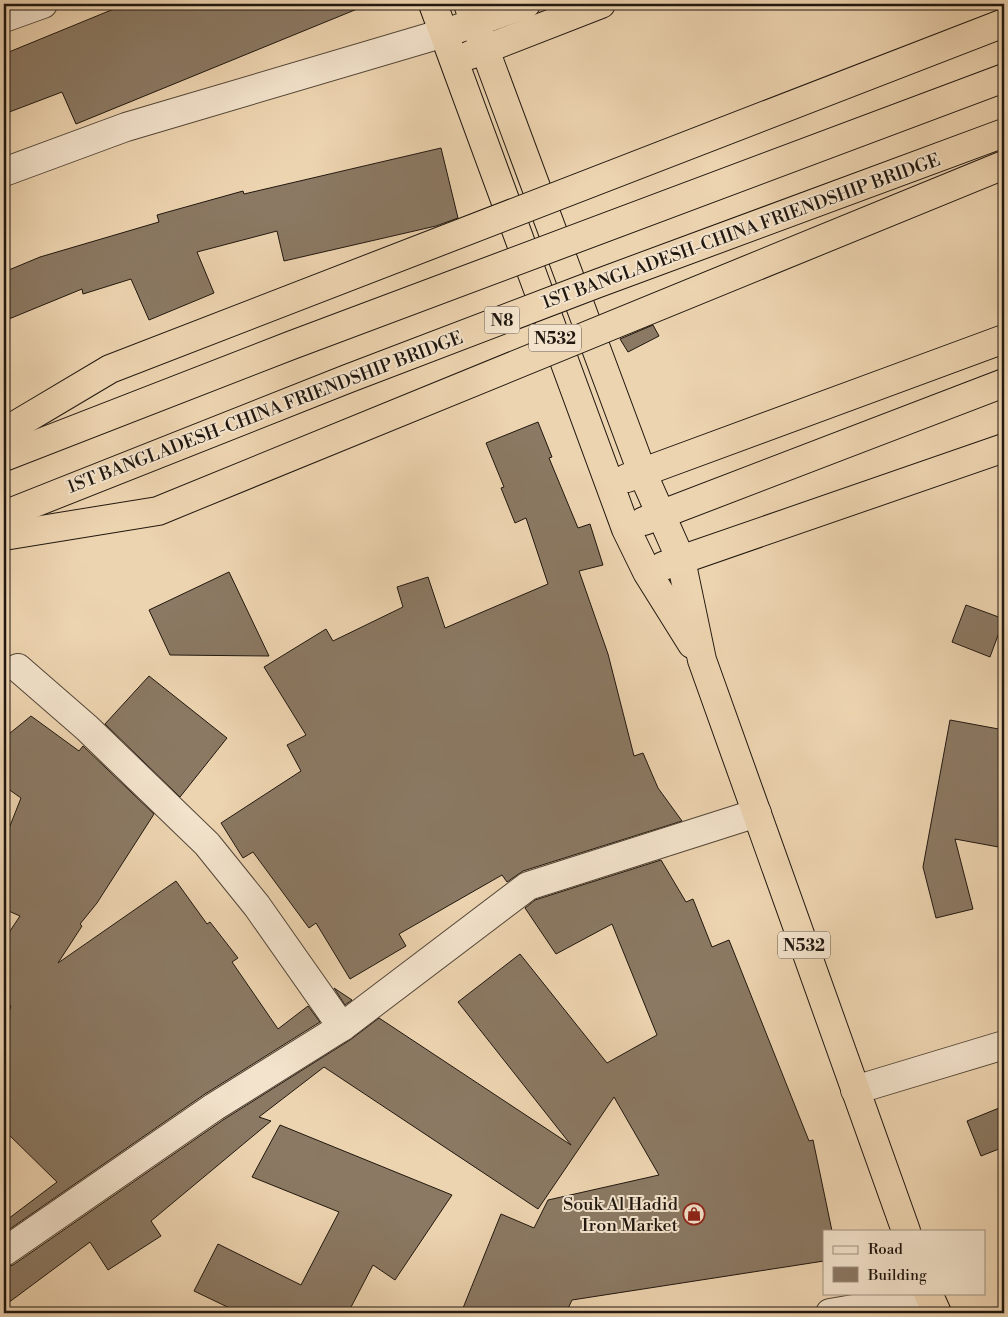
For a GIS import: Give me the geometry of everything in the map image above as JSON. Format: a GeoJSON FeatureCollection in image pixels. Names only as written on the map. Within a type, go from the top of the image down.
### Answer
{"type":"FeatureCollection","features":[{"type":"Feature","properties":{"kind":"highway","name":"N532"},"geometry":{"type":"LineString","coordinates":[[433,4],[626,529],[647,572],[702,660]]}},
{"type":"Feature","properties":{"kind":"highway"},"geometry":{"type":"LineString","coordinates":[[444,34],[471,14],[526,4]]}},
{"type":"Feature","properties":{"kind":"highway"},"geometry":{"type":"LineString","coordinates":[[454,61],[601,4]]}},
{"type":"Feature","properties":{"kind":"highway","name":"N532"},"geometry":{"type":"LineString","coordinates":[[471,14],[642,472],[681,560],[702,660],[906,1230]]}},
{"type":"Feature","properties":{"kind":"highway"},"geometry":{"type":"LineString","coordinates":[[4,432],[110,369],[1004,22]]}},
{"type":"Feature","properties":{"kind":"highway"},"geometry":{"type":"LineString","coordinates":[[4,456],[292,345],[1004,78]]}},
{"type":"Feature","properties":{"kind":"highway","name":"1ST BANGLADESH-CHINA FRIENDSHIP BRIDGE"},"geometry":{"type":"LineString","coordinates":[[4,515],[559,298],[1004,133]]}},
{"type":"Feature","properties":{"kind":"highway"},"geometry":{"type":"LineString","coordinates":[[4,536],[158,511],[1004,165]]}},
{"type":"Feature","properties":{"kind":"highway"},"geometry":{"type":"LineString","coordinates":[[609,485],[1004,339]]}},
{"type":"Feature","properties":{"kind":"highway"},"geometry":{"type":"LineString","coordinates":[[626,529],[1004,383]]}},
{"type":"Feature","properties":{"kind":"highway"},"geometry":{"type":"LineString","coordinates":[[647,572],[1004,448]]}},
{"type":"Feature","properties":{"kind":"street"},"geometry":{"type":"LineString","coordinates":[[4,18],[43,4]]}},
{"type":"Feature","properties":{"kind":"street"},"geometry":{"type":"LineString","coordinates":[[4,172],[126,127],[444,34]]}},
{"type":"Feature","properties":{"kind":"street"},"geometry":{"type":"LineString","coordinates":[[18,668],[88,728],[207,844],[257,906],[342,1027]]}},
{"type":"Feature","properties":{"kind":"street"},"geometry":{"type":"LineString","coordinates":[[4,1252],[214,1107],[342,1027],[528,886],[757,813]]}},
{"type":"Feature","properties":{"kind":"street"},"geometry":{"type":"LineString","coordinates":[[855,1090],[1004,1046]]}},
{"type":"Feature","properties":{"kind":"street"},"geometry":{"type":"LineString","coordinates":[[830,1313],[932,1301]]}},
{"type":"Feature","properties":{"kind":"building"},"geometry":{"type":"Polygon","coordinates":[[[126,4],[367,5],[76,124],[62,92],[4,114],[4,54],[126,4]]]}},
{"type":"Feature","properties":{"kind":"building"},"geometry":{"type":"Polygon","coordinates":[[[441,148],[458,218],[436,226],[284,261],[277,231],[197,252],[214,293],[149,320],[131,279],[83,294],[82,289],[4,321],[4,272],[40,257],[159,222],[157,215],[243,191],[244,194],[441,148]]]}},
{"type":"Feature","properties":{"kind":"building"},"geometry":{"type":"Polygon","coordinates":[[[653,325],[659,336],[628,352],[620,339],[653,325]]]}},
{"type":"Feature","properties":{"kind":"building"},"geometry":{"type":"Polygon","coordinates":[[[538,422],[552,457],[549,458],[578,528],[590,524],[603,565],[579,571],[608,654],[634,756],[643,753],[658,788],[682,821],[523,871],[507,882],[502,875],[399,934],[406,946],[350,979],[316,923],[309,928],[253,852],[243,858],[221,823],[301,771],[287,745],[306,735],[264,667],[326,629],[333,641],[403,607],[397,587],[428,577],[445,628],[548,584],[526,518],[515,523],[501,488],[504,487],[486,443],[538,422]]]}},
{"type":"Feature","properties":{"kind":"building"},"geometry":{"type":"Polygon","coordinates":[[[229,572],[269,656],[170,655],[149,610],[229,572]]]}},
{"type":"Feature","properties":{"kind":"building"},"geometry":{"type":"Polygon","coordinates":[[[966,605],[1004,619],[990,657],[952,642],[966,605]]]}},
{"type":"Feature","properties":{"kind":"building"},"geometry":{"type":"Polygon","coordinates":[[[149,676],[227,738],[180,797],[105,724],[149,676]]]}},
{"type":"Feature","properties":{"kind":"building"},"geometry":{"type":"Polygon","coordinates":[[[31,716],[79,751],[83,746],[154,814],[97,903],[80,924],[82,926],[58,963],[176,881],[207,924],[210,922],[238,958],[232,962],[278,1029],[308,1006],[320,1022],[205,1094],[4,1233],[4,1222],[57,1182],[4,1130],[4,1026],[11,1006],[4,1001],[4,940],[20,916],[4,909],[4,841],[21,798],[4,786],[4,738],[31,716]]]}},
{"type":"Feature","properties":{"kind":"building"},"geometry":{"type":"Polygon","coordinates":[[[950,720],[1004,730],[1004,848],[955,839],[973,909],[936,918],[923,867],[950,720]]]}},
{"type":"Feature","properties":{"kind":"building"},"geometry":{"type":"Polygon","coordinates":[[[661,860],[686,902],[693,899],[712,947],[729,940],[809,1141],[813,1140],[832,1230],[823,1230],[823,1261],[572,1300],[566,1313],[461,1313],[501,1214],[534,1228],[548,1200],[659,1175],[614,1097],[538,1209],[324,1067],[259,1117],[271,1121],[151,1221],[161,1236],[108,1270],[90,1242],[4,1306],[4,1267],[13,1265],[223,1120],[350,1040],[379,1018],[571,1145],[458,1002],[520,954],[607,1063],[657,1035],[612,924],[556,954],[525,908],[535,900],[661,860]]]}},
{"type":"Feature","properties":{"kind":"building"},"geometry":{"type":"Polygon","coordinates":[[[334,988],[352,1000],[345,1005],[334,988]]]}},
{"type":"Feature","properties":{"kind":"building"},"geometry":{"type":"Polygon","coordinates":[[[1004,1106],[1004,1147],[981,1156],[967,1121],[1004,1106]]]}},
{"type":"Feature","properties":{"kind":"building"},"geometry":{"type":"Polygon","coordinates":[[[280,1125],[452,1195],[395,1280],[373,1265],[350,1309],[358,1313],[240,1313],[194,1291],[218,1244],[301,1285],[339,1212],[252,1177],[280,1125]]]}},
{"type":"Feature","properties":{"kind":"place","name":"Souk Al Hadid Iron Market"},"geometry":{"type":"Point","coordinates":[694,1214]}}]}
